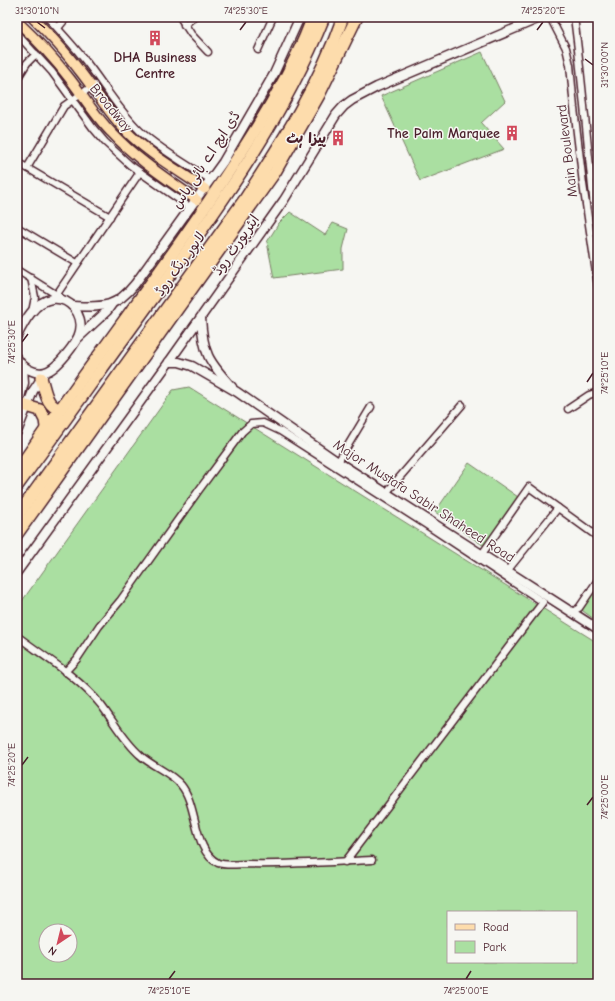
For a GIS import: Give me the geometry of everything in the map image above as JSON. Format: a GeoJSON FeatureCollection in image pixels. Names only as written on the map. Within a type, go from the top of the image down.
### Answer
{"type":"FeatureCollection","features":[{"type":"Feature","properties":{"kind":"highway"},"geometry":{"type":"LineString","coordinates":[[17,471],[46,427],[198,217],[241,153],[266,112],[296,56],[314,17]]}},
{"type":"Feature","properties":{"kind":"highway","name":"لاہور رنگ روڈ"},"geometry":{"type":"LineString","coordinates":[[17,486],[182,258],[245,168],[274,121],[313,45],[324,17]]}},
{"type":"Feature","properties":{"kind":"highway","name":"لاہور رنگ روڈ"},"geometry":{"type":"LineString","coordinates":[[17,516],[245,199],[309,95],[335,41],[343,17]]}},
{"type":"Feature","properties":{"kind":"highway"},"geometry":{"type":"LineString","coordinates":[[17,534],[271,179],[319,95],[356,17]]}},
{"type":"Feature","properties":{"kind":"highway"},"geometry":{"type":"LineString","coordinates":[[43,375],[50,404],[54,408],[60,409]]}},
{"type":"Feature","properties":{"kind":"highway"},"geometry":{"type":"LineString","coordinates":[[21,406],[40,410],[45,420],[46,427]]}},
{"type":"Feature","properties":{"kind":"main road","name":"Broadway"},"geometry":{"type":"LineString","coordinates":[[32,17],[61,47],[116,119],[131,136],[205,189]]}},
{"type":"Feature","properties":{"kind":"main road","name":"ڈی ایچ اے بائی پاس"},"geometry":{"type":"LineString","coordinates":[[112,304],[124,297],[131,290],[223,162],[262,98],[300,17]]}},
{"type":"Feature","properties":{"kind":"main road","name":"ایئرپورٹ روڈ"},"geometry":{"type":"LineString","coordinates":[[17,572],[201,318],[284,200],[330,122],[344,106],[377,87],[542,17]]}},
{"type":"Feature","properties":{"kind":"main road","name":"Broadway"},"geometry":{"type":"LineString","coordinates":[[17,21],[44,48],[71,80],[101,122],[124,146],[197,200]]}},
{"type":"Feature","properties":{"kind":"main road"},"geometry":{"type":"LineString","coordinates":[[17,336],[32,312],[40,304],[44,301],[60,297],[73,306],[78,314],[80,330],[77,339]]}},
{"type":"Feature","properties":{"kind":"main road"},"geometry":{"type":"LineString","coordinates":[[73,306],[98,307],[112,304]]}},
{"type":"Feature","properties":{"kind":"main road"},"geometry":{"type":"LineString","coordinates":[[21,406],[43,375],[62,359],[77,339],[107,311],[112,304]]}},
{"type":"Feature","properties":{"kind":"main road"},"geometry":{"type":"LineString","coordinates":[[201,318],[202,338],[210,360],[217,371],[237,392]]}},
{"type":"Feature","properties":{"kind":"main road"},"geometry":{"type":"LineString","coordinates":[[17,358],[23,366],[43,375]]}},
{"type":"Feature","properties":{"kind":"main road"},"geometry":{"type":"LineString","coordinates":[[169,362],[179,362],[192,366],[237,392]]}},
{"type":"Feature","properties":{"kind":"main road"},"geometry":{"type":"LineString","coordinates":[[17,432],[24,383],[23,366]]}},
{"type":"Feature","properties":{"kind":"main road","name":"Major Mustafa Sabir Shaheed Road"},"geometry":{"type":"LineString","coordinates":[[237,392],[338,462],[598,629]]}},
{"type":"Feature","properties":{"kind":"street"},"geometry":{"type":"LineString","coordinates":[[47,17],[88,63],[125,115],[140,131],[211,180]]}},
{"type":"Feature","properties":{"kind":"street"},"geometry":{"type":"LineString","coordinates":[[58,28],[67,17]]}},
{"type":"Feature","properties":{"kind":"street"},"geometry":{"type":"LineString","coordinates":[[180,17],[184,26],[208,52]]}},
{"type":"Feature","properties":{"kind":"street"},"geometry":{"type":"LineString","coordinates":[[184,26],[194,17]]}},
{"type":"Feature","properties":{"kind":"street"},"geometry":{"type":"LineString","coordinates":[[258,50],[273,17]]}},
{"type":"Feature","properties":{"kind":"street","name":"Main Boulevard"},"geometry":{"type":"LineString","coordinates":[[550,17],[566,48],[570,65],[583,184],[598,286]]}},
{"type":"Feature","properties":{"kind":"street","name":"Main Boulevard"},"geometry":{"type":"LineString","coordinates":[[574,17],[598,243]]}},
{"type":"Feature","properties":{"kind":"street"},"geometry":{"type":"LineString","coordinates":[[17,34],[58,80],[105,142],[130,165],[191,208]]}},
{"type":"Feature","properties":{"kind":"street"},"geometry":{"type":"LineString","coordinates":[[17,79],[27,63],[36,54]]}},
{"type":"Feature","properties":{"kind":"street"},"geometry":{"type":"LineString","coordinates":[[28,168],[64,106],[100,81]]}},
{"type":"Feature","properties":{"kind":"street"},"geometry":{"type":"LineString","coordinates":[[17,162],[110,217]]}},
{"type":"Feature","properties":{"kind":"street"},"geometry":{"type":"LineString","coordinates":[[17,270],[60,297],[77,263],[140,172]]}},
{"type":"Feature","properties":{"kind":"street"},"geometry":{"type":"LineString","coordinates":[[17,227],[77,263]]}},
{"type":"Feature","properties":{"kind":"street"},"geometry":{"type":"LineString","coordinates":[[31,278],[35,297],[32,312]]}},
{"type":"Feature","properties":{"kind":"street"},"geometry":{"type":"LineString","coordinates":[[568,409],[589,395],[598,392]]}},
{"type":"Feature","properties":{"kind":"street"},"geometry":{"type":"LineString","coordinates":[[386,493],[462,406]]}},
{"type":"Feature","properties":{"kind":"street"},"geometry":{"type":"LineString","coordinates":[[338,462],[371,407]]}},
{"type":"Feature","properties":{"kind":"street"},"geometry":{"type":"LineString","coordinates":[[66,672],[77,659],[99,626],[120,602],[239,436],[251,424],[263,424],[280,431],[543,602],[345,862]]}},
{"type":"Feature","properties":{"kind":"street"},"geometry":{"type":"LineString","coordinates":[[482,554],[529,487],[598,537]]}},
{"type":"Feature","properties":{"kind":"street"},"geometry":{"type":"LineString","coordinates":[[507,570],[558,508]]}},
{"type":"Feature","properties":{"kind":"street"},"geometry":{"type":"LineString","coordinates":[[572,612],[579,608],[598,580]]}},
{"type":"Feature","properties":{"kind":"street"},"geometry":{"type":"LineString","coordinates":[[17,636],[80,683],[101,705],[121,735],[140,756],[181,784],[188,797],[204,848],[216,862],[227,864],[264,864],[372,860]]}},
{"type":"Feature","properties":{"kind":"green space"},"geometry":{"type":"Polygon","coordinates":[[[482,52],[505,101],[481,123],[504,149],[420,181],[381,96],[482,52]]]}},
{"type":"Feature","properties":{"kind":"green space"},"geometry":{"type":"Polygon","coordinates":[[[290,212],[325,235],[333,223],[348,229],[343,249],[343,269],[274,278],[267,242],[279,223],[290,212]]]}},
{"type":"Feature","properties":{"kind":"green space"},"geometry":{"type":"Polygon","coordinates":[[[189,387],[598,643],[598,984],[17,984],[17,608],[173,390],[189,387]]]}},
{"type":"Feature","properties":{"kind":"green space"},"geometry":{"type":"Polygon","coordinates":[[[469,463],[521,499],[487,548],[435,512],[469,463]]]}},
{"type":"Feature","properties":{"kind":"green space"},"geometry":{"type":"Polygon","coordinates":[[[598,581],[598,622],[579,608],[598,581]]]}},
{"type":"Feature","properties":{"kind":"place","name":"DHA Business Centre"},"geometry":{"type":"Point","coordinates":[155,38]}},
{"type":"Feature","properties":{"kind":"place","name":"The Palm Marquee"},"geometry":{"type":"Point","coordinates":[512,133]}},
{"type":"Feature","properties":{"kind":"place","name":"پیزا ہٹ"},"geometry":{"type":"Point","coordinates":[338,138]}}]}
